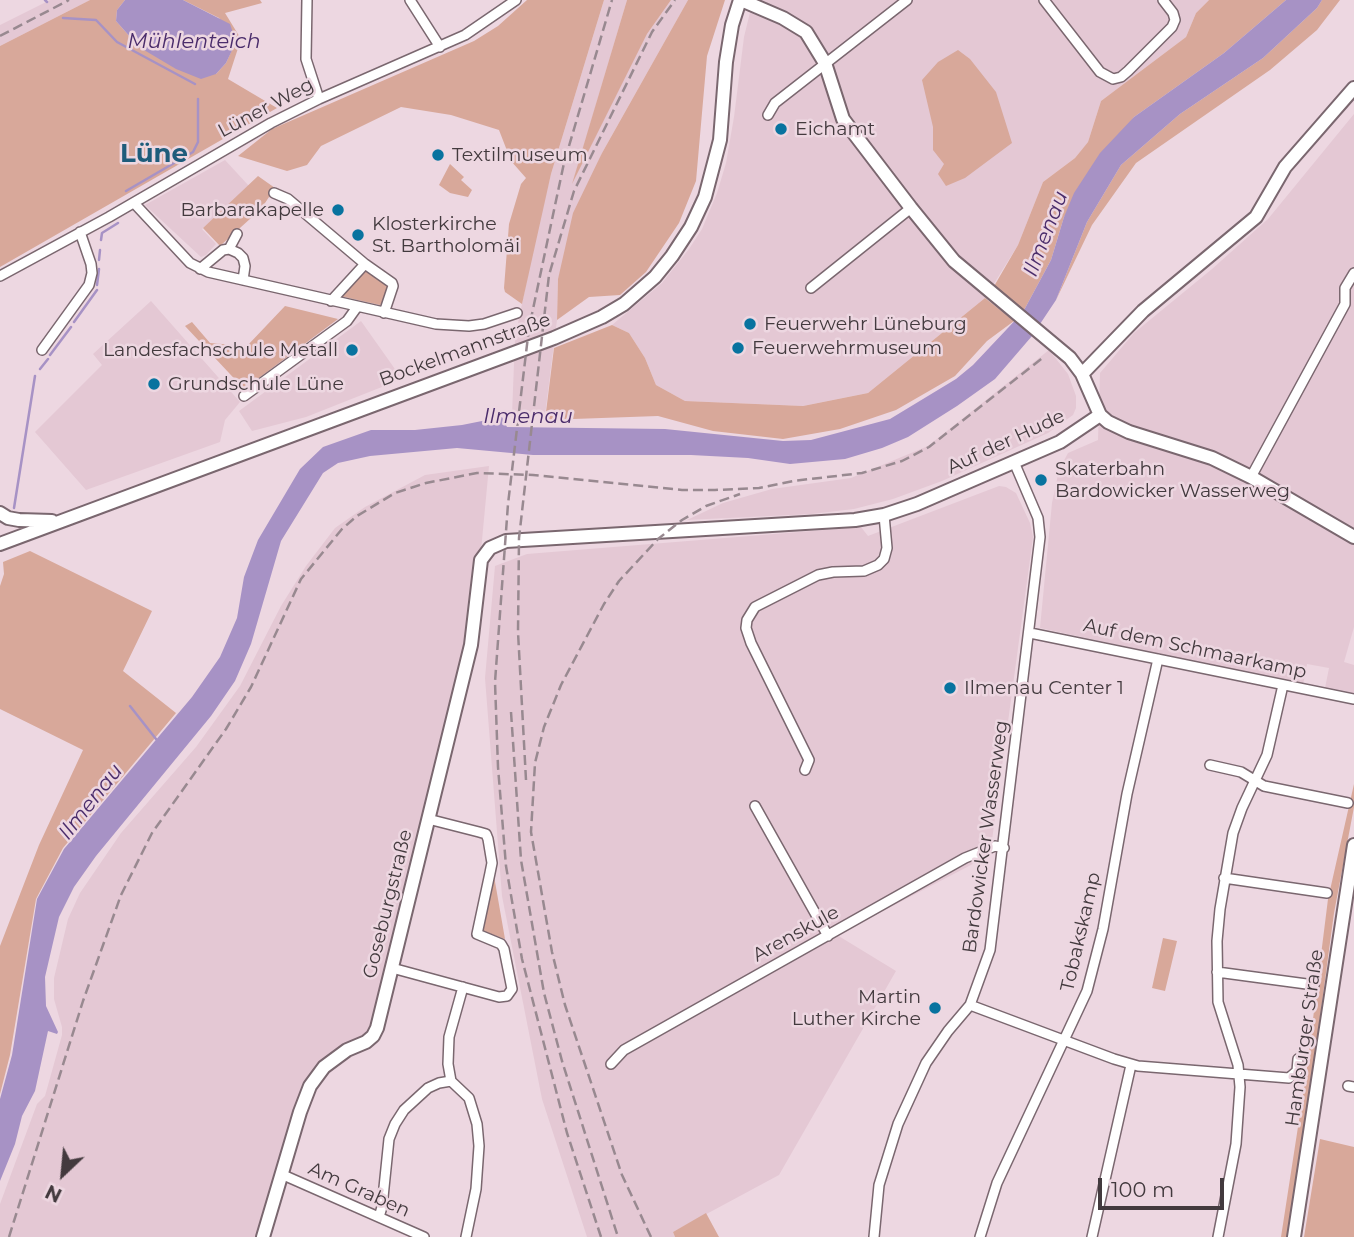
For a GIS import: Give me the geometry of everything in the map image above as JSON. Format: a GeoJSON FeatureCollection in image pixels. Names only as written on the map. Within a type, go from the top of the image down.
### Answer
{"type":"FeatureCollection","features":[{"type":"Feature","properties":{"kind":"main road"},"geometry":{"type":"LineString","coordinates":[[741,0],[797,25],[814,43],[825,63],[843,119],[911,208],[943,249],[987,290],[1070,358],[1082,374],[1100,415],[1118,428],[1194,451],[1251,477],[1354,537]]}},
{"type":"Feature","properties":{"kind":"main road","name":"Bockelmannstraße"},"geometry":{"type":"LineString","coordinates":[[0,544],[554,338],[602,317],[624,303],[673,256],[705,197],[720,140],[726,62],[732,25],[741,0]]}},
{"type":"Feature","properties":{"kind":"main road"},"geometry":{"type":"LineString","coordinates":[[1082,374],[1136,317],[1255,218],[1285,167],[1354,88]]}},
{"type":"Feature","properties":{"kind":"main road","name":"Auf der Hude"},"geometry":{"type":"LineString","coordinates":[[490,548],[506,541],[855,520],[884,515],[917,504],[1060,442],[1100,415]]}},
{"type":"Feature","properties":{"kind":"main road"},"geometry":{"type":"LineString","coordinates":[[0,513],[19,520],[59,520]]}},
{"type":"Feature","properties":{"kind":"main road","name":"Goseburgstraße"},"geometry":{"type":"LineString","coordinates":[[263,1237],[310,1086],[324,1067],[336,1057],[373,1036],[471,645],[481,560],[490,548]]}},
{"type":"Feature","properties":{"kind":"main road","name":"Hamburger Straße"},"geometry":{"type":"LineString","coordinates":[[1294,1237],[1354,845]]}},
{"type":"Feature","properties":{"kind":"street"},"geometry":{"type":"LineString","coordinates":[[306,0],[306,59],[319,99]]}},
{"type":"Feature","properties":{"kind":"street"},"geometry":{"type":"LineString","coordinates":[[410,0],[440,47]]}},
{"type":"Feature","properties":{"kind":"street","name":"Lüner Weg"},"geometry":{"type":"LineString","coordinates":[[0,276],[134,203],[271,122],[465,35],[516,0]]}},
{"type":"Feature","properties":{"kind":"street"},"geometry":{"type":"LineString","coordinates":[[768,114],[775,103],[907,0]]}},
{"type":"Feature","properties":{"kind":"street"},"geometry":{"type":"LineString","coordinates":[[1044,0],[1100,72],[1113,79],[1128,71],[1172,27],[1175,20],[1173,13],[1163,0]]}},
{"type":"Feature","properties":{"kind":"street"},"geometry":{"type":"LineString","coordinates":[[274,193],[288,199],[391,283],[393,286],[384,313]]}},
{"type":"Feature","properties":{"kind":"street"},"geometry":{"type":"LineString","coordinates":[[134,203],[190,263],[200,269],[436,324],[469,326],[497,321],[517,313]]}},
{"type":"Feature","properties":{"kind":"street"},"geometry":{"type":"LineString","coordinates":[[811,288],[911,208]]}},
{"type":"Feature","properties":{"kind":"street"},"geometry":{"type":"LineString","coordinates":[[42,349],[89,285],[91,264],[80,232]]}},
{"type":"Feature","properties":{"kind":"street"},"geometry":{"type":"LineString","coordinates":[[229,250],[237,234]]}},
{"type":"Feature","properties":{"kind":"street"},"geometry":{"type":"LineString","coordinates":[[200,269],[223,250],[229,250],[243,258],[246,266],[243,280]]}},
{"type":"Feature","properties":{"kind":"street"},"geometry":{"type":"LineString","coordinates":[[331,301],[365,264]]}},
{"type":"Feature","properties":{"kind":"street"},"geometry":{"type":"LineString","coordinates":[[1251,477],[1345,304],[1345,288],[1354,273]]}},
{"type":"Feature","properties":{"kind":"street"},"geometry":{"type":"LineString","coordinates":[[244,396],[347,321],[357,307]]}},
{"type":"Feature","properties":{"kind":"street","name":"Bardowicker Wasserweg"},"geometry":{"type":"LineString","coordinates":[[874,1237],[879,1185],[898,1124],[926,1063],[970,1005],[990,950],[1030,633],[1040,528],[1014,462]]}},
{"type":"Feature","properties":{"kind":"street"},"geometry":{"type":"LineString","coordinates":[[805,769],[809,760],[751,643],[746,628],[747,621],[755,607],[818,575],[864,571],[878,565],[884,559],[887,548],[884,515]]}},
{"type":"Feature","properties":{"kind":"street","name":"Auf dem Schmaarkamp"},"geometry":{"type":"LineString","coordinates":[[1030,633],[1354,699]]}},
{"type":"Feature","properties":{"kind":"street","name":"Tobakskamp"},"geometry":{"type":"LineString","coordinates":[[980,1237],[997,1183],[1085,999],[1101,936],[1127,794],[1158,659]]}},
{"type":"Feature","properties":{"kind":"street"},"geometry":{"type":"LineString","coordinates":[[1218,1237],[1236,1140],[1239,1074],[1218,1002],[1217,941],[1224,878],[1237,821],[1272,738],[1283,685]]}},
{"type":"Feature","properties":{"kind":"street"},"geometry":{"type":"LineString","coordinates":[[1210,765],[1241,772],[1264,786],[1348,803]]}},
{"type":"Feature","properties":{"kind":"street"},"geometry":{"type":"LineString","coordinates":[[755,806],[828,936]]}},
{"type":"Feature","properties":{"kind":"street"},"geometry":{"type":"LineString","coordinates":[[392,968],[499,997],[507,996],[512,989],[505,949],[501,944],[477,934],[492,863],[486,834],[428,819]]}},
{"type":"Feature","properties":{"kind":"street","name":"Arenskule"},"geometry":{"type":"LineString","coordinates":[[611,1065],[624,1050],[965,858],[995,846],[1004,848]]}},
{"type":"Feature","properties":{"kind":"street"},"geometry":{"type":"LineString","coordinates":[[1224,878],[1327,893]]}},
{"type":"Feature","properties":{"kind":"street"},"geometry":{"type":"LineString","coordinates":[[1217,972],[1314,985]]}},
{"type":"Feature","properties":{"kind":"street"},"geometry":{"type":"LineString","coordinates":[[451,1082],[448,1064],[449,1037],[463,987]]}},
{"type":"Feature","properties":{"kind":"street"},"geometry":{"type":"LineString","coordinates":[[970,1005],[1131,1065],[1289,1079],[1297,1070],[1298,1059]]}},
{"type":"Feature","properties":{"kind":"street"},"geometry":{"type":"LineString","coordinates":[[1092,1237],[1131,1065]]}},
{"type":"Feature","properties":{"kind":"street"},"geometry":{"type":"LineString","coordinates":[[379,1217],[389,1139],[395,1124],[404,1110],[428,1088],[451,1082],[468,1098],[477,1124],[477,1189],[466,1237]]}},
{"type":"Feature","properties":{"kind":"street","name":"Am Graben"},"geometry":{"type":"LineString","coordinates":[[281,1174],[424,1237]]}},
{"type":"Feature","properties":{"kind":"shaded area"},"geometry":{"type":"Polygon","coordinates":[[[50,0],[90,0],[0,46],[0,25],[50,0]]]}},
{"type":"Feature","properties":{"kind":"shaded area"},"geometry":{"type":"Polygon","coordinates":[[[90,0],[125,0],[117,10],[116,21],[139,47],[155,55],[216,74],[226,63],[236,41],[219,18],[183,0],[260,0],[262,3],[225,13],[241,39],[228,79],[277,108],[0,267],[0,46],[90,0]]]}},
{"type":"Feature","properties":{"kind":"shaded area"},"geometry":{"type":"Polygon","coordinates":[[[527,0],[604,0],[551,174],[522,304],[505,292],[504,288],[509,224],[521,184],[526,178],[511,161],[499,130],[451,115],[401,107],[321,146],[307,165],[287,171],[238,156],[272,129],[474,41],[498,26],[527,0]]]}},
{"type":"Feature","properties":{"kind":"shaded area"},"geometry":{"type":"Polygon","coordinates":[[[604,0],[627,0],[574,179],[647,34],[671,0],[688,0],[602,153],[558,279],[557,320],[545,415],[512,415],[515,338],[536,235],[551,174],[604,0]]]}},
{"type":"Feature","properties":{"kind":"shaded area"},"geometry":{"type":"Polygon","coordinates":[[[627,0],[671,0],[647,34],[572,184],[627,0]]]}},
{"type":"Feature","properties":{"kind":"shaded area"},"geometry":{"type":"Polygon","coordinates":[[[688,0],[725,0],[707,56],[696,181],[679,223],[646,272],[620,295],[589,297],[557,320],[558,279],[573,213],[602,153],[688,0]]]}},
{"type":"Feature","properties":{"kind":"shaded area"},"geometry":{"type":"Polygon","coordinates":[[[753,0],[1209,0],[1196,13],[1186,37],[1101,101],[1088,142],[1075,158],[1043,182],[1018,245],[985,298],[868,393],[803,406],[685,401],[656,385],[645,358],[629,333],[612,325],[662,283],[702,229],[726,163],[744,37],[753,0]]]}},
{"type":"Feature","properties":{"kind":"shaded area"},"geometry":{"type":"Polygon","coordinates":[[[1209,0],[1286,0],[1224,53],[1134,117],[1064,217],[1051,260],[1023,312],[993,288],[1018,245],[1043,182],[1075,158],[1088,142],[1101,101],[1186,37],[1196,13],[1209,0]]]}},
{"type":"Feature","properties":{"kind":"shaded area"},"geometry":{"type":"Polygon","coordinates":[[[1322,0],[1340,0],[1317,30],[1270,70],[1136,163],[1092,225],[1056,300],[1087,222],[1121,165],[1180,114],[1263,58],[1317,8],[1322,0]]]}},
{"type":"Feature","properties":{"kind":"shaded area"},"geometry":{"type":"Polygon","coordinates":[[[958,50],[970,59],[996,92],[1012,143],[965,178],[946,186],[938,174],[944,164],[933,150],[933,127],[922,80],[938,62],[958,50]]]}},
{"type":"Feature","properties":{"kind":"shaded area"},"geometry":{"type":"Polygon","coordinates":[[[1354,114],[1354,627],[1344,662],[1354,665],[1354,695],[1325,688],[1329,668],[1307,664],[1303,685],[1040,628],[1052,503],[1059,470],[1068,453],[1098,440],[1100,373],[1134,333],[1268,219],[1354,114]]]}},
{"type":"Feature","properties":{"kind":"shaded area"},"geometry":{"type":"Polygon","coordinates":[[[225,160],[249,186],[202,229],[216,244],[201,257],[145,205],[225,160]]]}},
{"type":"Feature","properties":{"kind":"shaded area"},"geometry":{"type":"Polygon","coordinates":[[[450,164],[464,177],[461,180],[472,190],[468,197],[450,193],[439,185],[450,164]]]}},
{"type":"Feature","properties":{"kind":"shaded area"},"geometry":{"type":"Polygon","coordinates":[[[258,176],[275,188],[261,209],[220,246],[203,228],[258,176]]]}},
{"type":"Feature","properties":{"kind":"shaded area"},"geometry":{"type":"Polygon","coordinates":[[[367,270],[389,283],[386,299],[380,305],[340,296],[367,270]]]}},
{"type":"Feature","properties":{"kind":"shaded area"},"geometry":{"type":"Polygon","coordinates":[[[985,298],[1014,321],[987,341],[955,376],[896,410],[840,429],[783,439],[713,431],[658,416],[545,420],[554,348],[612,325],[629,333],[645,358],[656,385],[685,401],[803,406],[868,393],[985,298]]]}},
{"type":"Feature","properties":{"kind":"shaded area","name":"Grundschule Lüne"},"geometry":{"type":"Polygon","coordinates":[[[151,301],[240,402],[225,420],[220,442],[86,490],[35,432],[102,365],[93,354],[151,301]]]}},
{"type":"Feature","properties":{"kind":"shaded area"},"geometry":{"type":"Polygon","coordinates":[[[285,306],[338,319],[244,389],[185,326],[192,322],[210,343],[247,346],[285,306]]]}},
{"type":"Feature","properties":{"kind":"shaded area","name":"Landesfachschule Metall"},"geometry":{"type":"Polygon","coordinates":[[[361,321],[402,379],[306,417],[252,431],[239,411],[361,321]]]}},
{"type":"Feature","properties":{"kind":"shaded area"},"geometry":{"type":"Polygon","coordinates":[[[1049,350],[1068,374],[1076,396],[1076,408],[1073,415],[1048,433],[942,481],[893,499],[854,509],[811,514],[687,520],[723,503],[772,489],[851,478],[928,446],[1049,350]]]}},
{"type":"Feature","properties":{"kind":"shaded area"},"geometry":{"type":"Polygon","coordinates":[[[489,466],[470,667],[375,1043],[346,1056],[313,1090],[271,1237],[0,1237],[0,1204],[37,1104],[45,1096],[62,1035],[54,999],[54,978],[68,919],[80,893],[121,833],[196,747],[240,686],[281,606],[306,566],[335,528],[365,507],[425,475],[489,466]]]}},
{"type":"Feature","properties":{"kind":"shaded area"},"geometry":{"type":"Polygon","coordinates":[[[999,486],[1016,493],[1030,523],[1033,537],[990,855],[837,935],[896,971],[779,1175],[673,1232],[675,1237],[587,1237],[542,1099],[502,896],[485,678],[495,566],[527,554],[861,527],[868,536],[999,486]]]}},
{"type":"Feature","properties":{"kind":"shaded area"},"geometry":{"type":"Polygon","coordinates":[[[30,551],[152,611],[123,671],[176,713],[63,848],[36,899],[10,1055],[0,1094],[0,946],[39,845],[83,750],[0,709],[0,586],[4,574],[3,562],[30,551]]]}},
{"type":"Feature","properties":{"kind":"shaded area"},"geometry":{"type":"Polygon","coordinates":[[[1354,784],[1354,807],[1334,913],[1303,1143],[1287,1237],[1281,1237],[1306,1075],[1328,899],[1354,784]]]}},
{"type":"Feature","properties":{"kind":"shaded area"},"geometry":{"type":"Polygon","coordinates":[[[494,876],[505,939],[483,931],[494,876]]]}},
{"type":"Feature","properties":{"kind":"shaded area"},"geometry":{"type":"Polygon","coordinates":[[[1163,938],[1177,941],[1165,991],[1152,988],[1163,938]]]}},
{"type":"Feature","properties":{"kind":"shaded area"},"geometry":{"type":"Polygon","coordinates":[[[1320,1139],[1354,1147],[1354,1237],[1304,1237],[1320,1139]]]}},
{"type":"Feature","properties":{"kind":"shaded area"},"geometry":{"type":"Polygon","coordinates":[[[706,1213],[719,1237],[675,1237],[673,1232],[706,1213]]]}},
{"type":"Feature","properties":{"kind":"water","name":"Mühlenteich"},"geometry":{"type":"Polygon","coordinates":[[[125,0],[183,0],[230,24],[236,42],[226,63],[216,74],[201,79],[176,69],[139,47],[116,21],[117,10],[125,0]]]}},
{"type":"Feature","properties":{"kind":"water"},"geometry":{"type":"Polygon","coordinates":[[[1286,0],[1322,0],[1317,8],[1263,58],[1180,114],[1121,165],[1087,222],[1056,300],[1032,336],[995,379],[908,437],[845,459],[790,464],[748,458],[691,455],[533,455],[457,448],[370,456],[338,463],[323,473],[281,541],[251,644],[235,681],[211,716],[96,856],[74,887],[59,917],[45,977],[46,1006],[58,1032],[48,1031],[35,1091],[22,1116],[15,1144],[0,1181],[0,1099],[12,1055],[37,899],[64,849],[192,697],[220,657],[237,618],[244,577],[258,540],[300,469],[323,447],[371,430],[415,430],[502,417],[507,427],[665,429],[783,441],[811,440],[890,419],[956,379],[973,365],[1023,312],[1051,260],[1074,193],[1100,153],[1134,117],[1224,53],[1286,0]]]}},
{"type":"Feature","properties":{"kind":"waterway"},"geometry":{"type":"LineString","coordinates":[[63,18],[96,20],[117,42],[195,84]]}},
{"type":"Feature","properties":{"kind":"waterway"},"geometry":{"type":"LineString","coordinates":[[126,191],[193,152],[198,142],[198,99]]}},
{"type":"Feature","properties":{"kind":"waterway"},"geometry":{"type":"LineString","coordinates":[[101,240],[102,233],[118,223]]}},
{"type":"Feature","properties":{"kind":"waterway"},"geometry":{"type":"LineString","coordinates":[[99,260],[100,250]]}},
{"type":"Feature","properties":{"kind":"waterway"},"geometry":{"type":"LineString","coordinates":[[97,285],[99,269]]}},
{"type":"Feature","properties":{"kind":"waterway"},"geometry":{"type":"LineString","coordinates":[[74,322],[97,290]]}},
{"type":"Feature","properties":{"kind":"waterway"},"geometry":{"type":"LineString","coordinates":[[50,355],[71,327]]}},
{"type":"Feature","properties":{"kind":"waterway"},"geometry":{"type":"LineString","coordinates":[[40,369],[48,359]]}},
{"type":"Feature","properties":{"kind":"waterway"},"geometry":{"type":"LineString","coordinates":[[14,508],[35,376]]}},
{"type":"Feature","properties":{"kind":"waterway"},"geometry":{"type":"LineString","coordinates":[[130,706],[156,739]]}},
{"type":"Feature","properties":{"kind":"railway"},"geometry":{"type":"LineString","coordinates":[[0,36],[69,0]]}},
{"type":"Feature","properties":{"kind":"railway"},"geometry":{"type":"LineString","coordinates":[[601,1237],[567,1133],[522,959],[506,866],[495,682],[508,504],[529,328],[564,163],[612,0]]}},
{"type":"Feature","properties":{"kind":"railway"},"geometry":{"type":"LineString","coordinates":[[526,780],[518,632],[519,538],[549,275],[574,191],[652,32],[675,0]]}},
{"type":"Feature","properties":{"kind":"railway"},"geometry":{"type":"LineString","coordinates":[[9,1237],[83,1001],[121,895],[152,833],[226,729],[251,687],[301,579],[342,529],[357,516],[395,493],[426,483],[477,473],[533,475],[682,490],[759,488],[862,473],[902,461],[929,447],[1045,356]]}},
{"type":"Feature","properties":{"kind":"railway"},"geometry":{"type":"LineString","coordinates":[[651,1237],[622,1175],[565,1005],[552,952],[531,832],[535,763],[544,727],[561,685],[619,581],[658,539],[682,520],[706,506],[740,494]]}},
{"type":"Feature","properties":{"kind":"railway"},"geometry":{"type":"LineString","coordinates":[[511,712],[521,860],[544,993],[562,1061],[618,1237]]}},
{"type":"Feature","properties":{"kind":"place","name":"Eichamt"},"geometry":{"type":"Point","coordinates":[781,129]}},
{"type":"Feature","properties":{"kind":"place","name":"Textilmuseum"},"geometry":{"type":"Point","coordinates":[438,155]}},
{"type":"Feature","properties":{"kind":"place","name":"Barbarakapelle"},"geometry":{"type":"Point","coordinates":[338,210]}},
{"type":"Feature","properties":{"kind":"place","name":"Klosterkirche St. Bartholomäi"},"geometry":{"type":"Point","coordinates":[358,235]}},
{"type":"Feature","properties":{"kind":"place","name":"Feuerwehr Lüneburg"},"geometry":{"type":"Point","coordinates":[750,324]}},
{"type":"Feature","properties":{"kind":"place","name":"Feuerwehrmuseum"},"geometry":{"type":"Point","coordinates":[738,348]}},
{"type":"Feature","properties":{"kind":"place","name":"Landesfachschule Metall"},"geometry":{"type":"Point","coordinates":[352,350]}},
{"type":"Feature","properties":{"kind":"place","name":"Grundschule Lüne"},"geometry":{"type":"Point","coordinates":[154,384]}},
{"type":"Feature","properties":{"kind":"place","name":"Skaterbahn Bardowicker Wasserweg"},"geometry":{"type":"Point","coordinates":[1041,480]}},
{"type":"Feature","properties":{"kind":"place","name":"Ilmenau Center 1"},"geometry":{"type":"Point","coordinates":[950,688]}},
{"type":"Feature","properties":{"kind":"place","name":"Martin Luther Kirche"},"geometry":{"type":"Point","coordinates":[935,1008]}},
{"type":"Feature","properties":{"kind":"district","name":"Lüne"},"geometry":{"type":"Point","coordinates":[154,154]}},
{"type":"Feature","properties":{"kind":"water label","name":"Ilmenau"},"geometry":{"type":"Point","coordinates":[1046,234]}},
{"type":"Feature","properties":{"kind":"water label","name":"Ilmenau"},"geometry":{"type":"Point","coordinates":[528,417]}},
{"type":"Feature","properties":{"kind":"water label","name":"Ilmenau"},"geometry":{"type":"Point","coordinates":[91,802]}}]}
